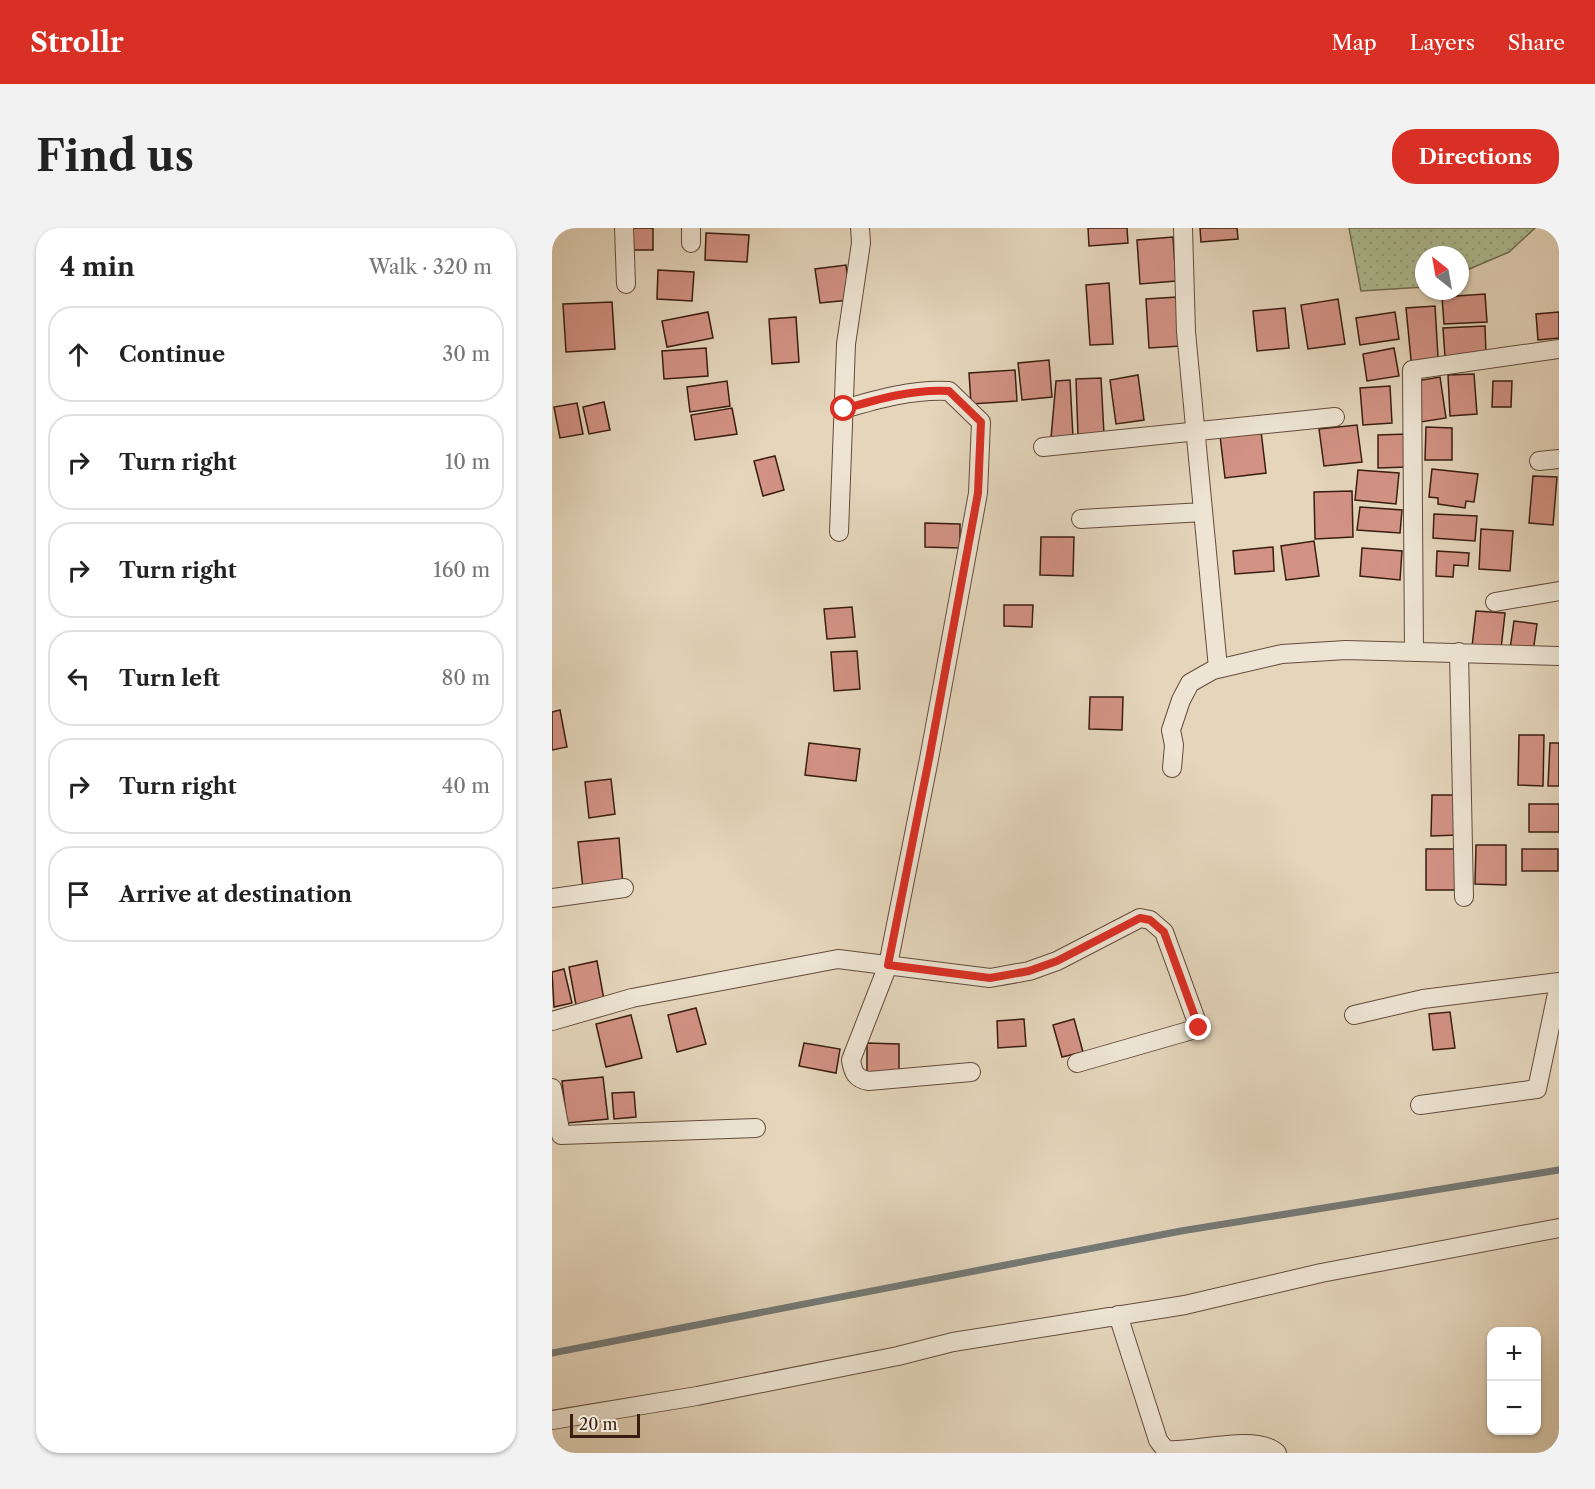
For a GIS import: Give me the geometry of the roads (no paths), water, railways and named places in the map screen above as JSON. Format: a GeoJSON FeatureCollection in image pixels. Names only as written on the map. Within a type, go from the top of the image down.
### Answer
{"type":"FeatureCollection","features":[{"type":"Feature","properties":{"kind":"street"},"geometry":{"type":"LineString","coordinates":[[624,228],[626,284]]}},
{"type":"Feature","properties":{"kind":"street"},"geometry":{"type":"LineString","coordinates":[[838,532],[846,344],[861,243],[860,228]]}},
{"type":"Feature","properties":{"kind":"street"},"geometry":{"type":"LineString","coordinates":[[1183,228],[1186,332],[1218,668]]}},
{"type":"Feature","properties":{"kind":"street"},"geometry":{"type":"LineString","coordinates":[[1414,652],[1412,370],[1559,349]]}},
{"type":"Feature","properties":{"kind":"street"},"geometry":{"type":"LineString","coordinates":[[844,409],[879,399],[929,390],[949,391],[981,422],[978,493],[888,965],[851,1060],[852,1071],[860,1079],[869,1081],[971,1072]]}},
{"type":"Feature","properties":{"kind":"street"},"geometry":{"type":"LineString","coordinates":[[1043,447],[1335,417]]}},
{"type":"Feature","properties":{"kind":"street"},"geometry":{"type":"LineString","coordinates":[[1539,461],[1559,459]]}},
{"type":"Feature","properties":{"kind":"street"},"geometry":{"type":"LineString","coordinates":[[1081,519],[1203,512]]}},
{"type":"Feature","properties":{"kind":"street"},"geometry":{"type":"LineString","coordinates":[[1495,602],[1559,591]]}},
{"type":"Feature","properties":{"kind":"street"},"geometry":{"type":"LineString","coordinates":[[1172,768],[1174,745],[1171,730],[1181,700],[1190,683],[1218,668],[1282,654],[1346,650],[1559,656]]}},
{"type":"Feature","properties":{"kind":"street"},"geometry":{"type":"LineString","coordinates":[[1459,652],[1464,897]]}},
{"type":"Feature","properties":{"kind":"street"},"geometry":{"type":"LineString","coordinates":[[552,898],[624,888]]}},
{"type":"Feature","properties":{"kind":"street"},"geometry":{"type":"LineString","coordinates":[[552,1020],[632,998],[838,959],[990,978],[1029,971],[1087,947],[1140,918],[1150,920],[1164,932],[1199,1028],[1077,1063]]}},
{"type":"Feature","properties":{"kind":"street"},"geometry":{"type":"LineString","coordinates":[[1354,1016],[1424,999],[1559,983],[1537,1089],[1420,1105]]}},
{"type":"Feature","properties":{"kind":"street"},"geometry":{"type":"LineString","coordinates":[[552,1088],[561,1135],[756,1128]]}},
{"type":"Feature","properties":{"kind":"street"},"geometry":{"type":"LineString","coordinates":[[552,1420],[697,1396],[898,1356],[953,1342],[1026,1333],[1185,1305],[1321,1273],[1559,1228]]}},
{"type":"Feature","properties":{"kind":"street"},"geometry":{"type":"LineString","coordinates":[[1119,1315],[1158,1440],[1167,1450],[1179,1452],[1256,1446],[1272,1448],[1277,1453]]}},
{"type":"Feature","properties":{"kind":"waterway"},"geometry":{"type":"LineString","coordinates":[[552,1353],[1181,1231],[1559,1170]]}}]}
